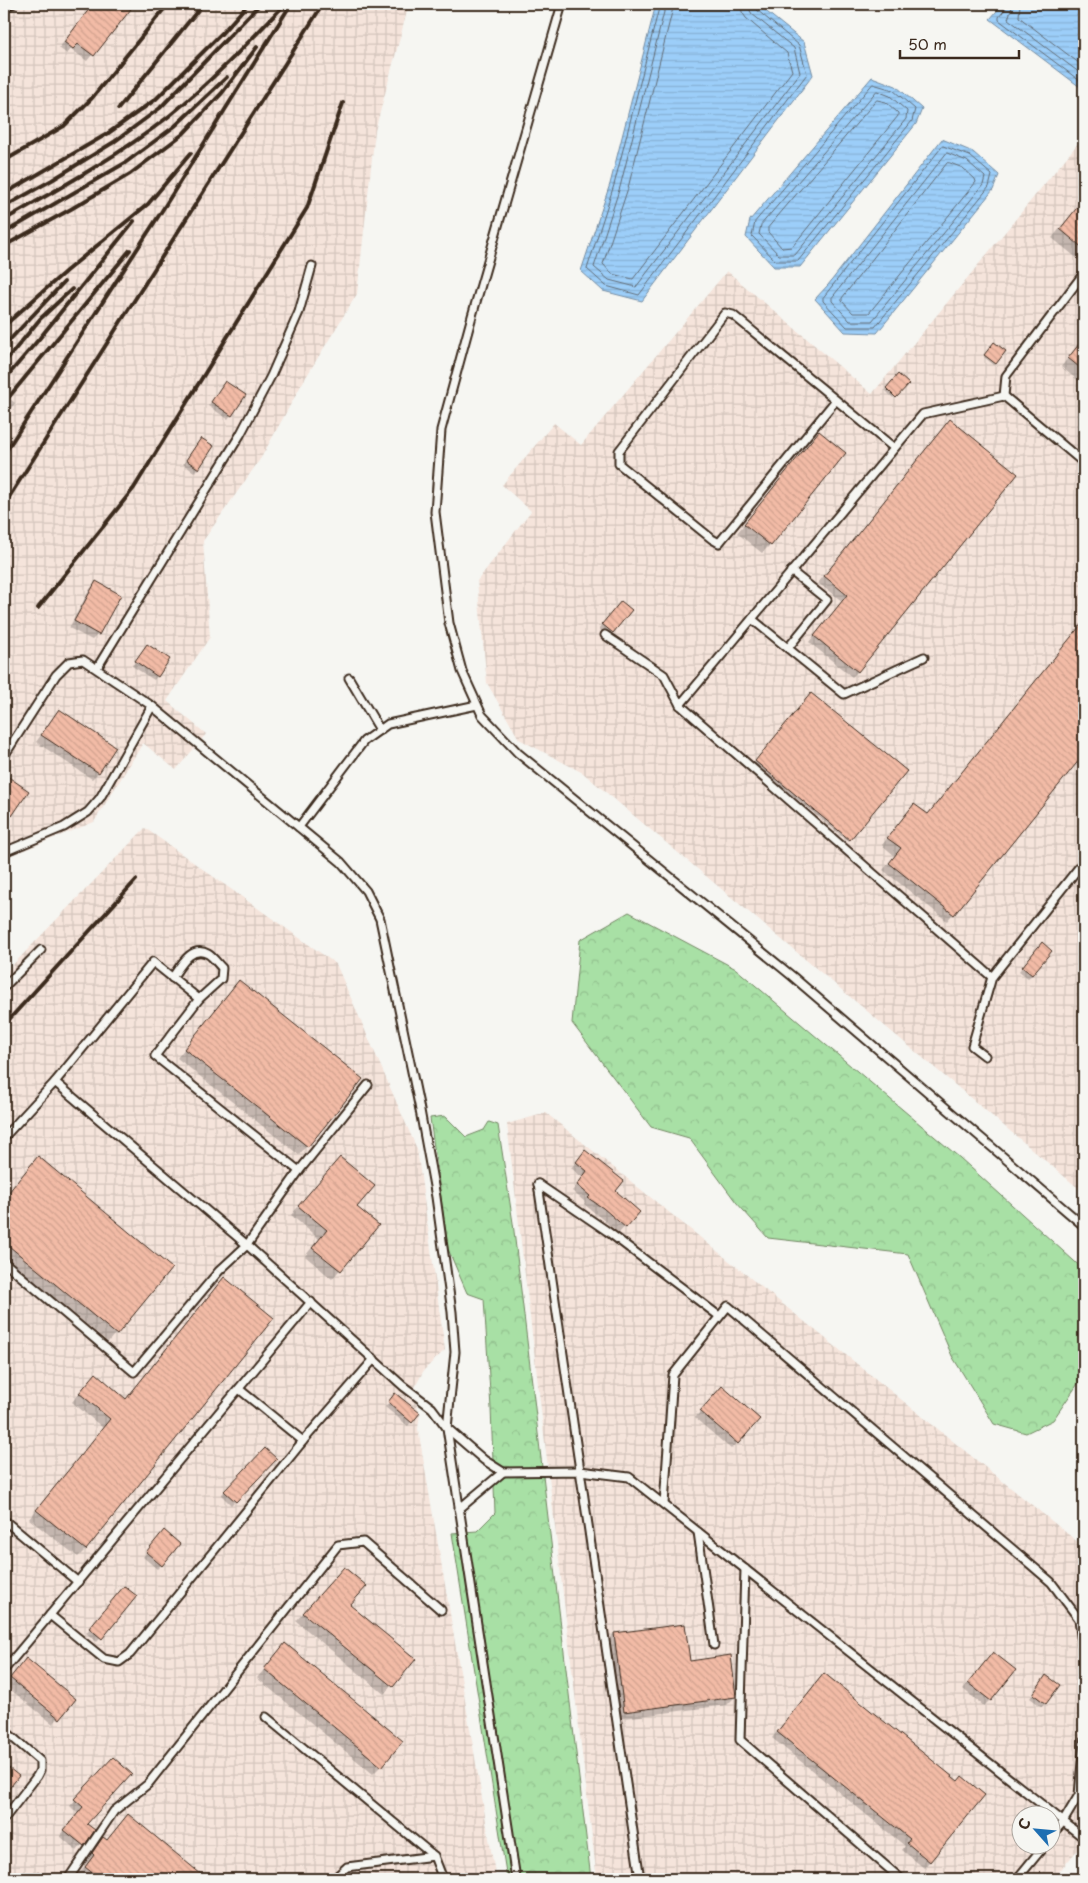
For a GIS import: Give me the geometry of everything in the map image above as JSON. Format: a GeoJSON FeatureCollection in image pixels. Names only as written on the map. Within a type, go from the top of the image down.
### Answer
{"type":"FeatureCollection","features":[{"type":"Feature","properties":{"kind":"lane"},"geometry":{"type":"LineString","coordinates":[[562,4],[482,277],[441,430],[435,512],[450,623],[462,671],[482,716],[518,753],[792,976],[1084,1226]]}},
{"type":"Feature","properties":{"kind":"lane"},"geometry":{"type":"LineString","coordinates":[[97,668],[240,435],[271,376],[296,320],[312,266]]}},
{"type":"Feature","properties":{"kind":"lane"},"geometry":{"type":"LineString","coordinates":[[1004,396],[1006,376],[1084,273]]}},
{"type":"Feature","properties":{"kind":"lane"},"geometry":{"type":"LineString","coordinates":[[836,400],[830,408],[769,483],[719,543],[619,464],[619,451],[724,313],[733,315],[825,391],[833,398],[840,404],[894,448]]}},
{"type":"Feature","properties":{"kind":"lane"},"geometry":{"type":"LineString","coordinates":[[680,704],[923,414],[1004,396]]}},
{"type":"Feature","properties":{"kind":"lane"},"geometry":{"type":"LineString","coordinates":[[1004,396],[1084,462]]}},
{"type":"Feature","properties":{"kind":"lane"},"geometry":{"type":"LineString","coordinates":[[788,648],[827,600],[792,571]]}},
{"type":"Feature","properties":{"kind":"lane"},"geometry":{"type":"LineString","coordinates":[[752,619],[844,694],[924,656]]}},
{"type":"Feature","properties":{"kind":"lane"},"geometry":{"type":"LineString","coordinates":[[605,635],[664,675],[680,704],[992,977]]}},
{"type":"Feature","properties":{"kind":"lane"},"geometry":{"type":"LineString","coordinates":[[4,756],[56,675],[68,662],[83,660],[152,706],[341,862],[366,891],[380,919],[419,1105],[436,1197],[452,1312],[455,1352],[447,1428],[516,1879]]}},
{"type":"Feature","properties":{"kind":"lane"},"geometry":{"type":"LineString","coordinates":[[349,678],[380,730]]}},
{"type":"Feature","properties":{"kind":"lane"},"geometry":{"type":"LineString","coordinates":[[299,827],[364,741],[388,724],[477,705]]}},
{"type":"Feature","properties":{"kind":"lane"},"geometry":{"type":"LineString","coordinates":[[4,852],[64,826],[88,812],[100,798],[152,706]]}},
{"type":"Feature","properties":{"kind":"lane"},"geometry":{"type":"LineString","coordinates":[[985,1056],[972,1046],[992,977],[1084,861]]}},
{"type":"Feature","properties":{"kind":"lane"},"geometry":{"type":"LineString","coordinates":[[4,987],[41,950]]}},
{"type":"Feature","properties":{"kind":"lane"},"geometry":{"type":"LineString","coordinates":[[172,978],[189,955],[198,951],[208,954],[222,968],[221,979],[199,999],[155,1056],[298,1172]]}},
{"type":"Feature","properties":{"kind":"lane"},"geometry":{"type":"LineString","coordinates":[[4,1137],[55,1082],[153,962],[199,999]]}},
{"type":"Feature","properties":{"kind":"lane"},"geometry":{"type":"LineString","coordinates":[[55,1082],[247,1245],[374,1359],[432,1408],[447,1428],[484,1460],[503,1472],[580,1471],[629,1477],[1084,1838]]}},
{"type":"Feature","properties":{"kind":"lane"},"geometry":{"type":"LineString","coordinates":[[4,1262],[134,1372],[219,1271],[247,1245],[298,1172],[368,1085]]}},
{"type":"Feature","properties":{"kind":"lane"},"geometry":{"type":"LineString","coordinates":[[640,1879],[538,1184],[607,1232],[719,1316]]}},
{"type":"Feature","properties":{"kind":"lane"},"geometry":{"type":"LineString","coordinates":[[4,1670],[311,1302]]}},
{"type":"Feature","properties":{"kind":"lane"},"geometry":{"type":"LineString","coordinates":[[664,1504],[673,1375],[728,1306],[1051,1582],[1079,1619],[1084,1658]]}},
{"type":"Feature","properties":{"kind":"lane"},"geometry":{"type":"LineString","coordinates":[[50,1615],[104,1659],[119,1662],[130,1654],[303,1441],[374,1359]]}},
{"type":"Feature","properties":{"kind":"lane"},"geometry":{"type":"LineString","coordinates":[[239,1389],[303,1441]]}},
{"type":"Feature","properties":{"kind":"lane"},"geometry":{"type":"LineString","coordinates":[[459,1509],[503,1472]]}},
{"type":"Feature","properties":{"kind":"lane"},"geometry":{"type":"LineString","coordinates":[[4,1520],[78,1582]]}},
{"type":"Feature","properties":{"kind":"lane"},"geometry":{"type":"LineString","coordinates":[[698,1532],[714,1645]]}},
{"type":"Feature","properties":{"kind":"lane"},"geometry":{"type":"LineString","coordinates":[[68,1879],[114,1811],[148,1784],[338,1545],[363,1542],[441,1610]]}},
{"type":"Feature","properties":{"kind":"lane"},"geometry":{"type":"LineString","coordinates":[[745,1569],[740,1740],[901,1879]]}},
{"type":"Feature","properties":{"kind":"lane"},"geometry":{"type":"LineString","coordinates":[[266,1717],[434,1856],[444,1879]]}},
{"type":"Feature","properties":{"kind":"lane"},"geometry":{"type":"LineString","coordinates":[[4,1730],[40,1762],[40,1770],[4,1819]]}},
{"type":"Feature","properties":{"kind":"lane"},"geometry":{"type":"LineString","coordinates":[[1060,1825],[1080,1794],[1084,1741]]}},
{"type":"Feature","properties":{"kind":"lane"},"geometry":{"type":"LineString","coordinates":[[334,1879],[347,1867],[434,1856]]}},
{"type":"Feature","properties":{"kind":"lane"},"geometry":{"type":"LineString","coordinates":[[1017,1879],[1036,1856]]}},
{"type":"Feature","properties":{"kind":"shaded area"},"geometry":{"type":"Polygon","coordinates":[[[4,4],[409,4],[375,131],[357,294],[303,382],[261,458],[203,541],[210,637],[167,701],[206,734],[176,770],[143,743],[94,822],[4,858],[4,4]]]}},
{"type":"Feature","properties":{"kind":"shaded area"},"geometry":{"type":"Polygon","coordinates":[[[1084,136],[1084,1193],[583,773],[519,739],[487,683],[477,581],[531,511],[502,485],[554,423],[581,445],[727,271],[872,394],[1084,136]]]}},
{"type":"Feature","properties":{"kind":"shaded area"},"geometry":{"type":"Polygon","coordinates":[[[145,828],[336,964],[417,1149],[445,1350],[424,1370],[412,1393],[420,1413],[418,1429],[496,1879],[4,1879],[4,974],[145,828]]]}},
{"type":"Feature","properties":{"kind":"shaded area"},"geometry":{"type":"Polygon","coordinates":[[[546,1113],[1084,1547],[1084,1842],[1053,1879],[597,1879],[507,1124],[546,1113]]]}},
{"type":"Feature","properties":{"kind":"green space"},"geometry":{"type":"Polygon","coordinates":[[[629,912],[736,969],[960,1158],[1084,1270],[1084,1375],[1053,1420],[1026,1433],[994,1424],[952,1356],[908,1254],[768,1238],[736,1202],[689,1138],[651,1127],[572,1023],[580,940],[629,912]]]}},
{"type":"Feature","properties":{"kind":"green space"},"geometry":{"type":"Polygon","coordinates":[[[445,1116],[466,1137],[484,1130],[489,1122],[498,1125],[513,1223],[591,1879],[507,1879],[452,1533],[477,1531],[495,1513],[484,1299],[467,1293],[448,1249],[430,1118],[445,1116]]]}},
{"type":"Feature","properties":{"kind":"water"},"geometry":{"type":"Polygon","coordinates":[[[656,4],[757,4],[804,42],[813,75],[642,301],[603,291],[581,271],[610,184],[656,4]]]}},
{"type":"Feature","properties":{"kind":"water"},"geometry":{"type":"Polygon","coordinates":[[[1003,4],[1084,4],[1084,90],[990,19],[1003,4]]]}},
{"type":"Feature","properties":{"kind":"water"},"geometry":{"type":"Polygon","coordinates":[[[872,77],[896,86],[922,109],[916,124],[800,267],[774,267],[746,237],[750,220],[872,77]]]}},
{"type":"Feature","properties":{"kind":"water"},"geometry":{"type":"Polygon","coordinates":[[[942,139],[973,152],[999,175],[993,190],[877,333],[845,332],[815,299],[942,139]]]}},
{"type":"Feature","properties":{"kind":"building"},"geometry":{"type":"Polygon","coordinates":[[[93,4],[125,4],[131,9],[94,56],[78,44],[73,49],[64,42],[93,4]]]}},
{"type":"Feature","properties":{"kind":"building"},"geometry":{"type":"Polygon","coordinates":[[[1084,199],[1084,249],[1060,229],[1084,199]]]}},
{"type":"Feature","properties":{"kind":"building"},"geometry":{"type":"Polygon","coordinates":[[[1084,338],[1084,371],[1068,358],[1084,338]]]}},
{"type":"Feature","properties":{"kind":"building"},"geometry":{"type":"Polygon","coordinates":[[[994,342],[1006,351],[996,364],[984,355],[994,342]]]}},
{"type":"Feature","properties":{"kind":"building"},"geometry":{"type":"Polygon","coordinates":[[[898,374],[909,384],[896,398],[886,388],[898,374]]]}},
{"type":"Feature","properties":{"kind":"building"},"geometry":{"type":"Polygon","coordinates":[[[225,381],[246,395],[232,416],[211,402],[225,381]]]}},
{"type":"Feature","properties":{"kind":"building"},"geometry":{"type":"Polygon","coordinates":[[[950,419],[1018,474],[858,672],[814,636],[847,595],[824,576],[950,419]]]}},
{"type":"Feature","properties":{"kind":"building"},"geometry":{"type":"Polygon","coordinates":[[[819,431],[846,453],[771,546],[744,524],[819,431]]]}},
{"type":"Feature","properties":{"kind":"building"},"geometry":{"type":"Polygon","coordinates":[[[201,438],[214,446],[199,469],[186,460],[201,438]]]}},
{"type":"Feature","properties":{"kind":"building"},"geometry":{"type":"Polygon","coordinates":[[[96,581],[121,595],[99,635],[74,621],[96,581]]]}},
{"type":"Feature","properties":{"kind":"building"},"geometry":{"type":"Polygon","coordinates":[[[621,601],[632,610],[613,633],[602,624],[621,601]]]}},
{"type":"Feature","properties":{"kind":"building"},"geometry":{"type":"Polygon","coordinates":[[[1084,621],[1084,754],[954,915],[889,863],[901,848],[887,838],[914,804],[928,814],[1084,621]]]}},
{"type":"Feature","properties":{"kind":"building"},"geometry":{"type":"Polygon","coordinates":[[[147,644],[170,659],[158,677],[135,661],[147,644]]]}},
{"type":"Feature","properties":{"kind":"building"},"geometry":{"type":"Polygon","coordinates":[[[811,693],[907,771],[850,840],[755,761],[811,693]]]}},
{"type":"Feature","properties":{"kind":"building"},"geometry":{"type":"Polygon","coordinates":[[[59,709],[116,747],[99,773],[41,735],[59,709]]]}},
{"type":"Feature","properties":{"kind":"building"},"geometry":{"type":"Polygon","coordinates":[[[4,774],[29,791],[12,816],[4,811],[4,774]]]}},
{"type":"Feature","properties":{"kind":"building"},"geometry":{"type":"Polygon","coordinates":[[[1042,942],[1052,951],[1032,975],[1022,967],[1042,942]]]}},
{"type":"Feature","properties":{"kind":"building"},"geometry":{"type":"Polygon","coordinates":[[[239,980],[363,1079],[308,1147],[184,1049],[239,980]]]}},
{"type":"Feature","properties":{"kind":"building"},"geometry":{"type":"Polygon","coordinates":[[[585,1150],[624,1181],[616,1191],[640,1212],[626,1228],[588,1198],[590,1196],[577,1185],[587,1171],[576,1162],[585,1150]]]}},
{"type":"Feature","properties":{"kind":"building"},"geometry":{"type":"Polygon","coordinates":[[[38,1156],[172,1268],[117,1335],[4,1242],[4,1198],[38,1156]]]}},
{"type":"Feature","properties":{"kind":"building"},"geometry":{"type":"Polygon","coordinates":[[[340,1157],[375,1186],[357,1207],[379,1225],[341,1271],[312,1248],[327,1230],[298,1206],[340,1157]]]}},
{"type":"Feature","properties":{"kind":"building"},"geometry":{"type":"Polygon","coordinates":[[[224,1277],[274,1318],[86,1550],[36,1510],[110,1419],[79,1393],[96,1373],[126,1399],[224,1277]]]}},
{"type":"Feature","properties":{"kind":"building"},"geometry":{"type":"Polygon","coordinates":[[[722,1386],[760,1419],[738,1444],[700,1411],[722,1386]]]}},
{"type":"Feature","properties":{"kind":"building"},"geometry":{"type":"Polygon","coordinates":[[[395,1393],[420,1413],[412,1423],[388,1402],[395,1393]]]}},
{"type":"Feature","properties":{"kind":"building"},"geometry":{"type":"Polygon","coordinates":[[[265,1448],[277,1459],[236,1502],[224,1491],[265,1448]]]}},
{"type":"Feature","properties":{"kind":"building"},"geometry":{"type":"Polygon","coordinates":[[[164,1530],[180,1544],[162,1566],[146,1552],[164,1530]]]}},
{"type":"Feature","properties":{"kind":"building"},"geometry":{"type":"Polygon","coordinates":[[[344,1567],[367,1586],[350,1605],[416,1659],[393,1687],[303,1613],[344,1567]]]}},
{"type":"Feature","properties":{"kind":"building"},"geometry":{"type":"Polygon","coordinates":[[[124,1586],[137,1596],[102,1639],[89,1628],[124,1586]]]}},
{"type":"Feature","properties":{"kind":"building"},"geometry":{"type":"Polygon","coordinates":[[[685,1624],[690,1661],[731,1655],[736,1697],[624,1712],[614,1633],[685,1624]]]}},
{"type":"Feature","properties":{"kind":"building"},"geometry":{"type":"Polygon","coordinates":[[[285,1643],[403,1741],[382,1767],[264,1669],[285,1643]]]}},
{"type":"Feature","properties":{"kind":"building"},"geometry":{"type":"Polygon","coordinates":[[[993,1652],[1016,1670],[991,1701],[968,1683],[993,1652]]]}},
{"type":"Feature","properties":{"kind":"building"},"geometry":{"type":"Polygon","coordinates":[[[26,1658],[76,1699],[60,1719],[10,1678],[26,1658]]]}},
{"type":"Feature","properties":{"kind":"building"},"geometry":{"type":"Polygon","coordinates":[[[824,1673],[958,1781],[962,1776],[985,1795],[930,1862],[907,1843],[910,1839],[777,1732],[824,1673]]]}},
{"type":"Feature","properties":{"kind":"building"},"geometry":{"type":"Polygon","coordinates":[[[1046,1675],[1060,1685],[1046,1704],[1033,1694],[1046,1675]]]}},
{"type":"Feature","properties":{"kind":"building"},"geometry":{"type":"Polygon","coordinates":[[[113,1757],[132,1774],[87,1824],[95,1830],[84,1846],[64,1830],[83,1807],[74,1799],[113,1757]]]}},
{"type":"Feature","properties":{"kind":"building"},"geometry":{"type":"Polygon","coordinates":[[[4,1764],[19,1776],[4,1795],[4,1764]]]}},
{"type":"Feature","properties":{"kind":"building"},"geometry":{"type":"Polygon","coordinates":[[[128,1814],[207,1879],[100,1879],[85,1867],[94,1855],[92,1853],[103,1837],[107,1840],[128,1814]]]}},
{"type":"Feature","properties":{"kind":"railway"},"geometry":{"type":"LineString","coordinates":[[4,12],[20,4]]}},
{"type":"Feature","properties":{"kind":"railway"},"geometry":{"type":"LineString","coordinates":[[4,161],[64,126],[92,98],[168,4]]}},
{"type":"Feature","properties":{"kind":"railway"},"geometry":{"type":"LineString","coordinates":[[118,109],[203,4]]}},
{"type":"Feature","properties":{"kind":"railway"},"geometry":{"type":"LineString","coordinates":[[4,194],[107,134],[156,99],[248,4]]}},
{"type":"Feature","properties":{"kind":"railway"},"geometry":{"type":"LineString","coordinates":[[4,207],[114,142],[160,108],[260,4]]}},
{"type":"Feature","properties":{"kind":"railway"},"geometry":{"type":"LineString","coordinates":[[4,220],[67,184],[149,132],[214,77],[285,4]]}},
{"type":"Feature","properties":{"kind":"railway"},"geometry":{"type":"LineString","coordinates":[[4,454],[158,217],[291,4]]}},
{"type":"Feature","properties":{"kind":"railway"},"geometry":{"type":"LineString","coordinates":[[4,505],[323,4]]}},
{"type":"Feature","properties":{"kind":"railway"},"geometry":{"type":"LineString","coordinates":[[4,246],[130,174],[183,134],[222,93],[257,47]]}},
{"type":"Feature","properties":{"kind":"railway"},"geometry":{"type":"LineString","coordinates":[[4,233],[125,163],[175,126],[227,77]]}},
{"type":"Feature","properties":{"kind":"railway"},"geometry":{"type":"LineString","coordinates":[[38,608],[134,488],[307,208],[343,103]]}},
{"type":"Feature","properties":{"kind":"railway"},"geometry":{"type":"LineString","coordinates":[[4,326],[66,271],[148,204],[191,153]]}},
{"type":"Feature","properties":{"kind":"railway"},"geometry":{"type":"LineString","coordinates":[[4,380],[134,221]]}},
{"type":"Feature","properties":{"kind":"railway"},"geometry":{"type":"LineString","coordinates":[[4,403],[130,250]]}},
{"type":"Feature","properties":{"kind":"railway"},"geometry":{"type":"LineString","coordinates":[[4,346],[64,282]]}},
{"type":"Feature","properties":{"kind":"railway"},"geometry":{"type":"LineString","coordinates":[[4,363],[40,319],[72,289]]}},
{"type":"Feature","properties":{"kind":"railway"},"geometry":{"type":"LineString","coordinates":[[4,1025],[136,880]]}}]}
